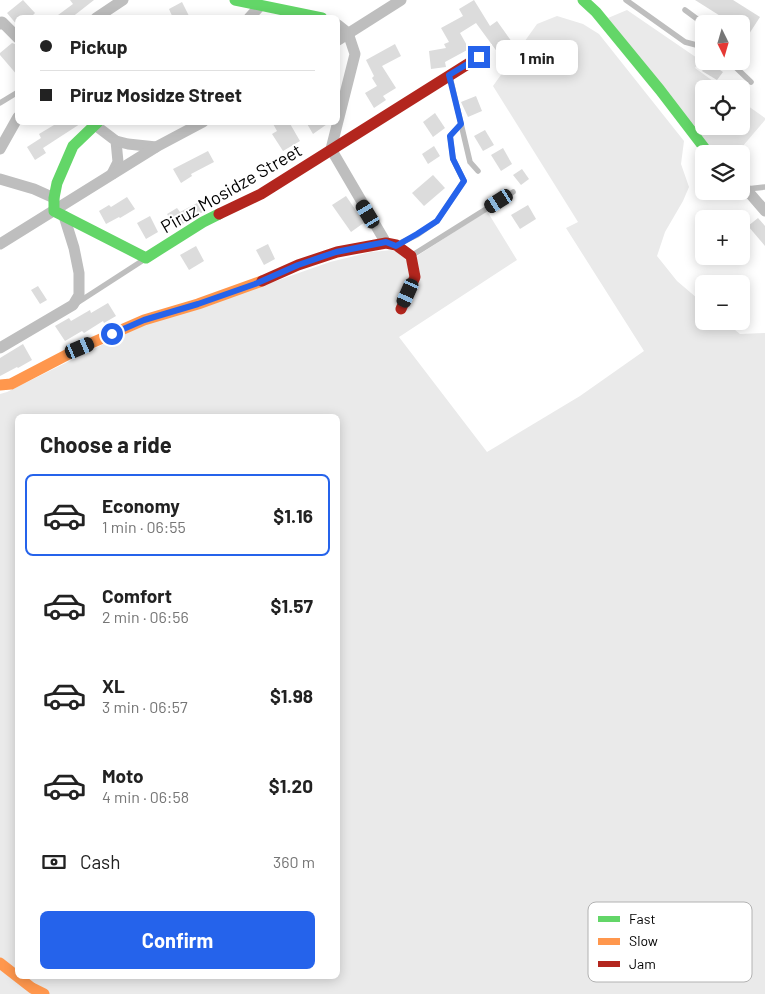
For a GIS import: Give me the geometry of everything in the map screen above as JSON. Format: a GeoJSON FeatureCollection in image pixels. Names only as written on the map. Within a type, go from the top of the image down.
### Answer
{"type":"FeatureCollection","features":[{"type":"Feature","properties":{"kind":"street"},"geometry":{"type":"LineString","coordinates":[[100,15],[123,0]]}},
{"type":"Feature","properties":{"kind":"street"},"geometry":{"type":"LineString","coordinates":[[235,0],[306,15]]}},
{"type":"Feature","properties":{"kind":"street"},"geometry":{"type":"LineString","coordinates":[[340,39],[398,0]]}},
{"type":"Feature","properties":{"kind":"street"},"geometry":{"type":"LineString","coordinates":[[583,0],[596,12],[702,145]]}},
{"type":"Feature","properties":{"kind":"street"},"geometry":{"type":"LineString","coordinates":[[252,15],[260,6]]}},
{"type":"Feature","properties":{"kind":"street"},"geometry":{"type":"LineString","coordinates":[[1,22],[15,35]]}},
{"type":"Feature","properties":{"kind":"street"},"geometry":{"type":"LineString","coordinates":[[340,27],[348,33],[355,54],[340,113]]}},
{"type":"Feature","properties":{"kind":"street","name":"Piruz Mosidze Street"},"geometry":{"type":"LineString","coordinates":[[146,258],[204,222],[260,194],[479,57]]}},
{"type":"Feature","properties":{"kind":"street"},"geometry":{"type":"LineString","coordinates":[[0,149],[15,122]]}},
{"type":"Feature","properties":{"kind":"street"},"geometry":{"type":"LineString","coordinates":[[73,306],[79,296],[79,273],[74,248],[54,198],[57,183],[73,146],[93,125]]}},
{"type":"Feature","properties":{"kind":"street"},"geometry":{"type":"LineString","coordinates":[[97,125],[116,141],[156,146]]}},
{"type":"Feature","properties":{"kind":"street"},"geometry":{"type":"LineString","coordinates":[[0,244],[59,214],[112,175],[156,146],[197,125]]}},
{"type":"Feature","properties":{"kind":"street"},"geometry":{"type":"LineString","coordinates":[[337,125],[331,149],[334,157],[391,244],[411,256],[415,276],[401,309]]}},
{"type":"Feature","properties":{"kind":"street"},"geometry":{"type":"LineString","coordinates":[[112,175],[118,162],[116,141]]}},
{"type":"Feature","properties":{"kind":"street"},"geometry":{"type":"LineString","coordinates":[[0,179],[34,189],[54,198]]}},
{"type":"Feature","properties":{"kind":"street"},"geometry":{"type":"LineString","coordinates":[[750,194],[765,211]]}},
{"type":"Feature","properties":{"kind":"street"},"geometry":{"type":"LineString","coordinates":[[59,214],[146,258]]}},
{"type":"Feature","properties":{"kind":"street"},"geometry":{"type":"LineString","coordinates":[[0,385],[11,384],[80,348],[144,320],[245,288],[298,265],[336,252],[391,244]]}},
{"type":"Feature","properties":{"kind":"street","name":"Piruz Mosidze Street"},"geometry":{"type":"LineString","coordinates":[[0,348],[73,306]]}},
{"type":"Feature","properties":{"kind":"street"},"geometry":{"type":"LineString","coordinates":[[0,963],[15,975]]}},
{"type":"Feature","properties":{"kind":"street"},"geometry":{"type":"LineString","coordinates":[[20,979],[44,994]]}},
{"type":"Feature","properties":{"kind":"lane"},"geometry":{"type":"LineString","coordinates":[[626,0],[685,42],[695,45]]}},
{"type":"Feature","properties":{"kind":"lane"},"geometry":{"type":"LineString","coordinates":[[685,10],[695,17]]}},
{"type":"Feature","properties":{"kind":"lane"},"geometry":{"type":"LineString","coordinates":[[738,70],[751,82]]}},
{"type":"Feature","properties":{"kind":"lane"},"geometry":{"type":"LineString","coordinates":[[449,75],[470,162],[478,171]]}},
{"type":"Feature","properties":{"kind":"lane"},"geometry":{"type":"LineString","coordinates":[[0,103],[15,94]]}},
{"type":"Feature","properties":{"kind":"lane"},"geometry":{"type":"LineString","coordinates":[[391,244],[417,234],[437,221],[464,181],[453,159],[450,136],[461,124]]}},
{"type":"Feature","properties":{"kind":"lane"},"geometry":{"type":"LineString","coordinates":[[750,187],[765,187]]}},
{"type":"Feature","properties":{"kind":"lane"},"geometry":{"type":"LineString","coordinates":[[411,256],[513,192]]}},
{"type":"Feature","properties":{"kind":"lane","name":"Piruz Mosidze Street"},"geometry":{"type":"LineString","coordinates":[[73,306],[146,258]]}},
{"type":"Feature","properties":{"kind":"shaded area"},"geometry":{"type":"Polygon","coordinates":[[[627,10],[695,57],[695,70],[712,80],[695,80],[695,128],[608,18],[627,10]]]}},
{"type":"Feature","properties":{"kind":"shaded area"},"geometry":{"type":"Polygon","coordinates":[[[557,16],[583,24],[599,34],[684,141],[681,164],[689,187],[665,232],[657,256],[677,281],[695,296],[695,330],[735,330],[740,334],[765,333],[765,994],[0,994],[0,394],[138,327],[330,262],[371,252],[392,250],[403,255],[409,264],[420,254],[487,211],[517,260],[399,337],[487,452],[580,396],[644,351],[566,228],[578,222],[493,86],[537,24],[557,16]]]}},
{"type":"Feature","properties":{"kind":"shaded area"},"geometry":{"type":"Polygon","coordinates":[[[750,107],[765,118],[744,145],[709,145],[700,135],[750,135],[750,107]]]}},
{"type":"Feature","properties":{"kind":"building"},"geometry":{"type":"Polygon","coordinates":[[[23,0],[35,13],[33,15],[15,15],[15,22],[7,13],[23,0]]]}},
{"type":"Feature","properties":{"kind":"building"},"geometry":{"type":"Polygon","coordinates":[[[70,0],[94,0],[75,15],[58,15],[73,4],[70,0]]]}},
{"type":"Feature","properties":{"kind":"building"},"geometry":{"type":"Polygon","coordinates":[[[474,0],[490,26],[497,21],[512,42],[498,53],[476,23],[460,33],[469,49],[445,62],[446,67],[431,69],[429,51],[446,48],[444,44],[449,42],[441,28],[463,16],[459,9],[474,0]]]}},
{"type":"Feature","properties":{"kind":"building"},"geometry":{"type":"Polygon","coordinates":[[[695,0],[733,0],[760,17],[750,32],[750,15],[719,15],[695,0]]]}},
{"type":"Feature","properties":{"kind":"building"},"geometry":{"type":"Polygon","coordinates":[[[182,2],[188,15],[172,15],[169,9],[182,2]]]}},
{"type":"Feature","properties":{"kind":"building"},"geometry":{"type":"Polygon","coordinates":[[[12,43],[15,44],[15,72],[0,55],[12,43]]]}},
{"type":"Feature","properties":{"kind":"building"},"geometry":{"type":"Polygon","coordinates":[[[395,44],[401,56],[382,66],[396,88],[383,96],[386,100],[374,108],[365,93],[377,86],[366,60],[395,44]]]}},
{"type":"Feature","properties":{"kind":"building"},"geometry":{"type":"Polygon","coordinates":[[[720,70],[723,72],[717,80],[702,71],[720,70]]]}},
{"type":"Feature","properties":{"kind":"building"},"geometry":{"type":"Polygon","coordinates":[[[476,96],[482,111],[468,117],[461,102],[476,96]]]}},
{"type":"Feature","properties":{"kind":"building"},"geometry":{"type":"Polygon","coordinates":[[[435,113],[445,128],[433,137],[423,122],[435,113]]]}},
{"type":"Feature","properties":{"kind":"building"},"geometry":{"type":"Polygon","coordinates":[[[54,125],[78,125],[43,148],[46,153],[35,160],[27,147],[41,138],[39,134],[54,125]]]}},
{"type":"Feature","properties":{"kind":"building"},"geometry":{"type":"Polygon","coordinates":[[[274,125],[291,125],[300,141],[283,151],[272,134],[277,131],[274,125]]]}},
{"type":"Feature","properties":{"kind":"building"},"geometry":{"type":"Polygon","coordinates":[[[308,125],[326,125],[313,134],[308,125]]]}},
{"type":"Feature","properties":{"kind":"building"},"geometry":{"type":"Polygon","coordinates":[[[485,130],[494,145],[483,151],[474,136],[485,130]]]}},
{"type":"Feature","properties":{"kind":"building"},"geometry":{"type":"Polygon","coordinates":[[[434,146],[440,156],[428,164],[422,154],[434,146]]]}},
{"type":"Feature","properties":{"kind":"building"},"geometry":{"type":"Polygon","coordinates":[[[503,148],[512,164],[501,171],[491,155],[503,148]]]}},
{"type":"Feature","properties":{"kind":"building"},"geometry":{"type":"Polygon","coordinates":[[[208,151],[214,162],[191,174],[192,176],[181,183],[173,169],[208,151]]]}},
{"type":"Feature","properties":{"kind":"building"},"geometry":{"type":"Polygon","coordinates":[[[522,169],[529,179],[521,185],[513,175],[522,169]]]}},
{"type":"Feature","properties":{"kind":"building"},"geometry":{"type":"Polygon","coordinates":[[[433,175],[445,188],[424,206],[412,193],[433,175]]]}},
{"type":"Feature","properties":{"kind":"building"},"geometry":{"type":"Polygon","coordinates":[[[346,196],[365,222],[351,232],[332,205],[346,196]]]}},
{"type":"Feature","properties":{"kind":"building"},"geometry":{"type":"Polygon","coordinates":[[[127,197],[135,209],[106,224],[99,211],[109,205],[111,207],[127,197]]]}},
{"type":"Feature","properties":{"kind":"building"},"geometry":{"type":"Polygon","coordinates":[[[201,201],[206,210],[176,228],[167,214],[177,208],[180,212],[201,201]]]}},
{"type":"Feature","properties":{"kind":"building"},"geometry":{"type":"Polygon","coordinates":[[[528,205],[536,219],[520,229],[511,215],[528,205]]]}},
{"type":"Feature","properties":{"kind":"building"},"geometry":{"type":"Polygon","coordinates":[[[150,216],[158,232],[146,239],[137,223],[150,216]]]}},
{"type":"Feature","properties":{"kind":"building"},"geometry":{"type":"Polygon","coordinates":[[[758,218],[765,226],[765,246],[750,228],[750,224],[758,218]]]}},
{"type":"Feature","properties":{"kind":"building"},"geometry":{"type":"Polygon","coordinates":[[[268,244],[275,259],[264,265],[256,250],[268,244]]]}},
{"type":"Feature","properties":{"kind":"building"},"geometry":{"type":"Polygon","coordinates":[[[196,246],[204,261],[189,270],[180,255],[196,246]]]}},
{"type":"Feature","properties":{"kind":"building"},"geometry":{"type":"Polygon","coordinates":[[[38,286],[47,300],[40,304],[31,290],[38,286]]]}},
{"type":"Feature","properties":{"kind":"building"},"geometry":{"type":"Polygon","coordinates":[[[108,303],[116,316],[104,323],[103,321],[84,333],[82,331],[65,341],[55,326],[69,318],[71,321],[90,310],[91,313],[108,303]]]}},
{"type":"Feature","properties":{"kind":"building"},"geometry":{"type":"Polygon","coordinates":[[[23,344],[32,360],[0,376],[0,358],[23,344]]]}},
{"type":"Feature","properties":{"kind":"traffic: fast"},"geometry":{"type":"LineString","coordinates":[[235,0],[308,15]]}},
{"type":"Feature","properties":{"kind":"traffic: fast"},"geometry":{"type":"LineString","coordinates":[[583,0],[596,12],[702,145]]}},
{"type":"Feature","properties":{"kind":"traffic: fast"},"geometry":{"type":"LineString","coordinates":[[95,125],[73,146],[57,183],[54,211],[146,258],[219,214]]}},
{"type":"Feature","properties":{"kind":"traffic: slow"},"geometry":{"type":"LineString","coordinates":[[0,385],[11,384],[80,348],[144,320],[198,304],[262,281]]}},
{"type":"Feature","properties":{"kind":"traffic: slow"},"geometry":{"type":"LineString","coordinates":[[0,963],[15,975]]}},
{"type":"Feature","properties":{"kind":"traffic: slow"},"geometry":{"type":"LineString","coordinates":[[20,979],[44,994]]}},
{"type":"Feature","properties":{"kind":"traffic: jam"},"geometry":{"type":"LineString","coordinates":[[219,214],[261,194],[479,57]]}},
{"type":"Feature","properties":{"kind":"traffic: jam"},"geometry":{"type":"LineString","coordinates":[[262,281],[298,265],[337,252],[386,243],[396,245],[411,256],[415,277],[401,309]]}},
{"type":"Feature","properties":{"kind":"route"},"geometry":{"type":"LineString","coordinates":[[112,334],[144,320],[255,284],[298,265],[336,252],[386,242],[396,246],[437,221],[464,181],[453,159],[450,136],[461,124],[449,75],[479,57]]}}]}
